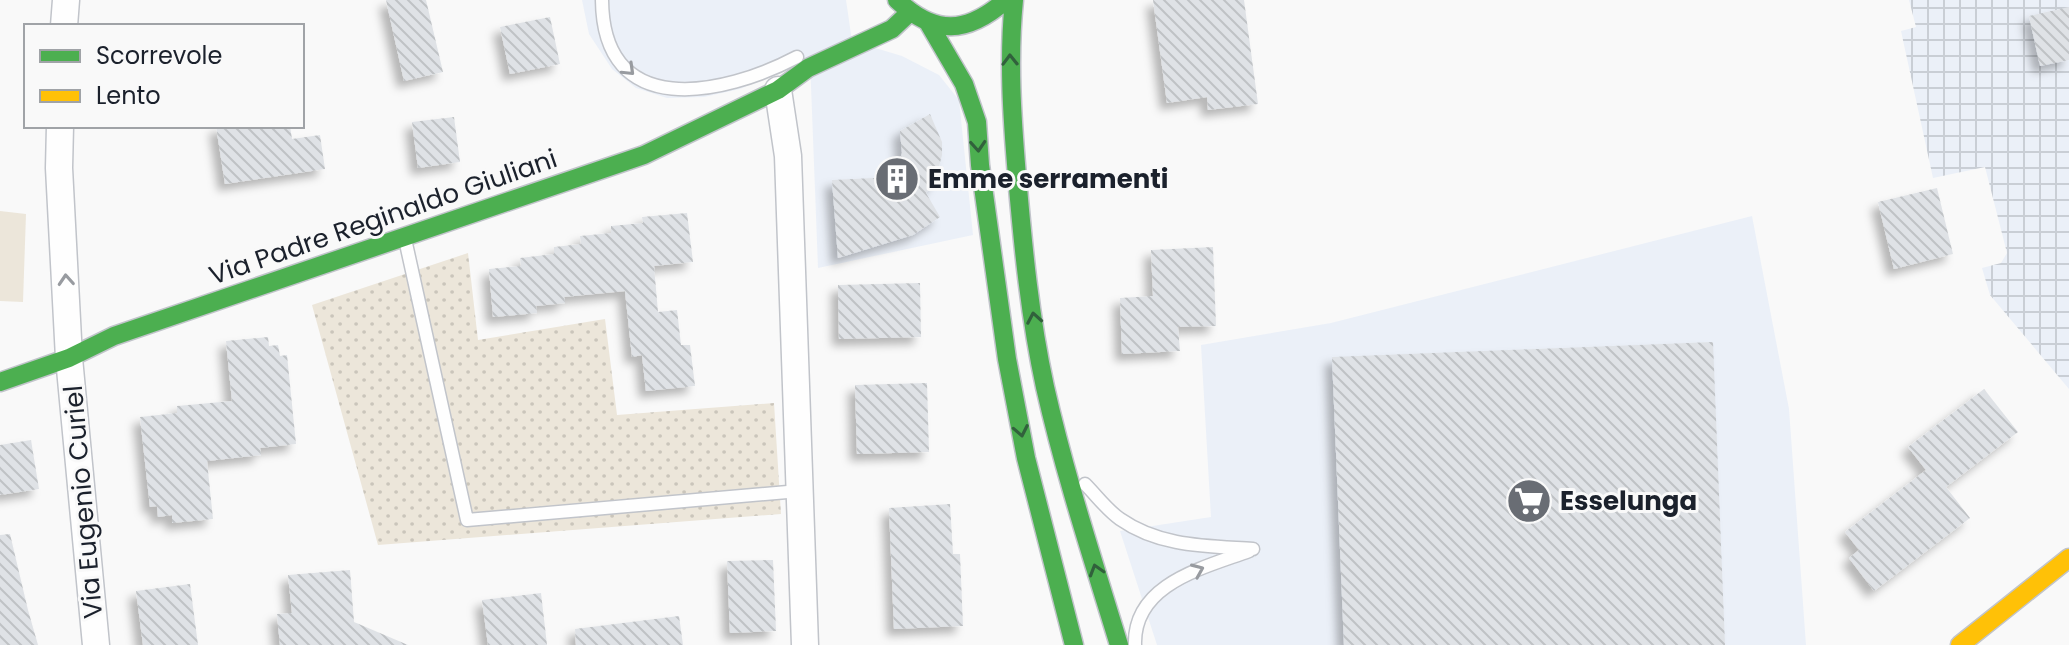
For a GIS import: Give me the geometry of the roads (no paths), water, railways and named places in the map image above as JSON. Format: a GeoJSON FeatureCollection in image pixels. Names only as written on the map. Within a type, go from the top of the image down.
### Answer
{"type":"FeatureCollection","features":[{"type":"Feature","properties":{"kind":"main road"},"geometry":{"type":"LineString","coordinates":[[903,7],[929,24],[950,28],[973,24],[992,14],[1006,0]]}},
{"type":"Feature","properties":{"kind":"main road"},"geometry":{"type":"LineString","coordinates":[[1014,0],[1009,34],[1010,82],[1023,258],[1045,384],[1064,462],[1119,645]]}},
{"type":"Feature","properties":{"kind":"main road","name":"Via Padre Reginaldo Giuliani"},"geometry":{"type":"LineString","coordinates":[[0,382],[69,358],[114,336],[644,155],[778,90],[808,68],[892,29],[903,7]]}},
{"type":"Feature","properties":{"kind":"main road"},"geometry":{"type":"LineString","coordinates":[[929,24],[964,84],[977,122],[981,180],[1007,359],[1026,458],[1074,645]]}},
{"type":"Feature","properties":{"kind":"main road"},"geometry":{"type":"LineString","coordinates":[[1960,645],[2069,558]]}},
{"type":"Feature","properties":{"kind":"street"},"geometry":{"type":"LineString","coordinates":[[64,24],[66,0]]}},
{"type":"Feature","properties":{"kind":"street"},"geometry":{"type":"LineString","coordinates":[[778,90],[788,156],[805,645]]}},
{"type":"Feature","properties":{"kind":"street","name":"Via Eugenio Curiel"},"geometry":{"type":"LineString","coordinates":[[60,128],[59,168],[69,358],[96,645]]}},
{"type":"Feature","properties":{"kind":"lane"},"geometry":{"type":"LineString","coordinates":[[602,0],[606,32],[617,57],[630,75],[652,85],[682,91],[710,88],[804,54]]}},
{"type":"Feature","properties":{"kind":"lane"},"geometry":{"type":"LineString","coordinates":[[842,37],[867,30],[892,29]]}},
{"type":"Feature","properties":{"kind":"lane"},"geometry":{"type":"LineString","coordinates":[[404,237],[467,520],[799,491]]}},
{"type":"Feature","properties":{"kind":"lane"},"geometry":{"type":"LineString","coordinates":[[1064,462],[1119,518],[1147,534],[1182,544],[1253,549],[1191,572],[1154,594],[1142,611],[1135,645]]}},
{"type":"Feature","properties":{"kind":"place","name":"Emme serramenti"},"geometry":{"type":"Point","coordinates":[897,179]}},
{"type":"Feature","properties":{"kind":"place","name":"Esselunga"},"geometry":{"type":"Point","coordinates":[1529,501]}}]}
